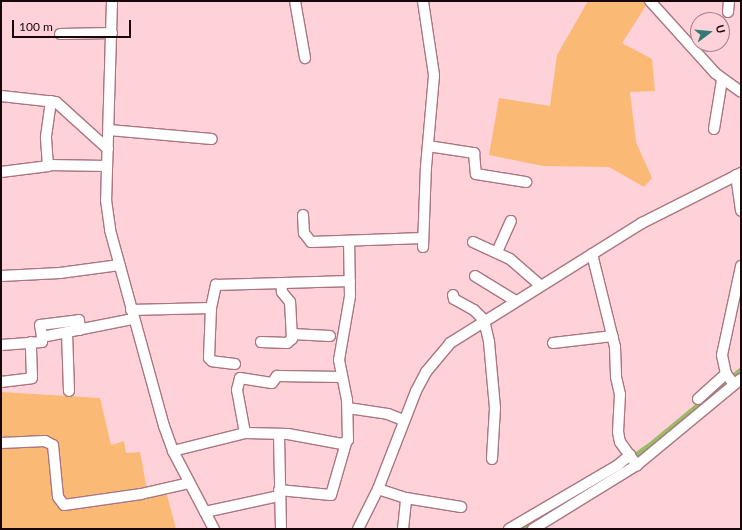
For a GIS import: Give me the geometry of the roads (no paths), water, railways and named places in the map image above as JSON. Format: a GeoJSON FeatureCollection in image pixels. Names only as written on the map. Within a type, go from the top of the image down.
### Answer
{"type":"FeatureCollection","features":[{"type":"Feature","properties":{"kind":"street"},"geometry":{"type":"LineString","coordinates":[[112,1],[107,214],[118,265],[173,451],[214,529]]}},
{"type":"Feature","properties":{"kind":"street"},"geometry":{"type":"LineString","coordinates":[[295,1],[305,58]]}},
{"type":"Feature","properties":{"kind":"street"},"geometry":{"type":"LineString","coordinates":[[303,215],[304,233],[308,241],[316,243],[349,241],[423,243],[428,146],[434,75],[423,1]]}},
{"type":"Feature","properties":{"kind":"street"},"geometry":{"type":"LineString","coordinates":[[650,1],[664,20],[722,80],[741,92]]}},
{"type":"Feature","properties":{"kind":"street"},"geometry":{"type":"LineString","coordinates":[[728,12],[729,1]]}},
{"type":"Feature","properties":{"kind":"street"},"geometry":{"type":"LineString","coordinates":[[60,34],[112,33]]}},
{"type":"Feature","properties":{"kind":"street"},"geometry":{"type":"LineString","coordinates":[[714,129],[722,80]]}},
{"type":"Feature","properties":{"kind":"street"},"geometry":{"type":"LineString","coordinates":[[1,96],[58,103],[77,124],[108,149]]}},
{"type":"Feature","properties":{"kind":"street"},"geometry":{"type":"LineString","coordinates":[[49,166],[46,157],[46,138],[51,101]]}},
{"type":"Feature","properties":{"kind":"street"},"geometry":{"type":"LineString","coordinates":[[109,130],[212,139]]}},
{"type":"Feature","properties":{"kind":"street"},"geometry":{"type":"LineString","coordinates":[[428,146],[473,153],[476,174],[526,182]]}},
{"type":"Feature","properties":{"kind":"street"},"geometry":{"type":"LineString","coordinates":[[1,172],[49,166],[107,166]]}},
{"type":"Feature","properties":{"kind":"street"},"geometry":{"type":"LineString","coordinates":[[358,529],[378,488],[403,420],[426,372],[441,352],[514,300],[668,208],[738,174],[741,211]]}},
{"type":"Feature","properties":{"kind":"street"},"geometry":{"type":"LineString","coordinates":[[497,252],[511,221]]}},
{"type":"Feature","properties":{"kind":"street"},"geometry":{"type":"LineString","coordinates":[[205,512],[279,493],[331,494],[349,435],[348,408],[339,360],[350,296],[349,241]]}},
{"type":"Feature","properties":{"kind":"street"},"geometry":{"type":"LineString","coordinates":[[472,242],[510,259],[540,285]]}},
{"type":"Feature","properties":{"kind":"street"},"geometry":{"type":"LineString","coordinates":[[592,254],[613,336],[620,394],[618,432],[620,442],[633,459]]}},
{"type":"Feature","properties":{"kind":"street"},"geometry":{"type":"LineString","coordinates":[[1,276],[60,273],[118,265]]}},
{"type":"Feature","properties":{"kind":"street"},"geometry":{"type":"LineString","coordinates":[[732,379],[722,355],[741,266]]}},
{"type":"Feature","properties":{"kind":"street"},"geometry":{"type":"LineString","coordinates":[[475,276],[514,300]]}},
{"type":"Feature","properties":{"kind":"street"},"geometry":{"type":"LineString","coordinates":[[235,364],[210,360],[211,308],[218,284],[350,281]]}},
{"type":"Feature","properties":{"kind":"street"},"geometry":{"type":"LineString","coordinates":[[261,342],[290,342],[292,334],[290,302],[282,292],[281,282]]}},
{"type":"Feature","properties":{"kind":"street"},"geometry":{"type":"LineString","coordinates":[[453,295],[454,299],[474,310],[484,320],[494,380],[492,459]]}},
{"type":"Feature","properties":{"kind":"street"},"geometry":{"type":"LineString","coordinates":[[42,337],[80,330],[132,315],[211,308]]}},
{"type":"Feature","properties":{"kind":"street"},"geometry":{"type":"LineString","coordinates":[[1,345],[42,342],[40,325],[79,320],[80,330]]}},
{"type":"Feature","properties":{"kind":"street"},"geometry":{"type":"LineString","coordinates":[[67,333],[69,391]]}},
{"type":"Feature","properties":{"kind":"street"},"geometry":{"type":"LineString","coordinates":[[292,334],[330,336]]}},
{"type":"Feature","properties":{"kind":"street"},"geometry":{"type":"LineString","coordinates":[[553,343],[613,336]]}},
{"type":"Feature","properties":{"kind":"street"},"geometry":{"type":"LineString","coordinates":[[1,382],[32,378],[31,342]]}},
{"type":"Feature","properties":{"kind":"street"},"geometry":{"type":"LineString","coordinates":[[245,433],[237,390],[240,378],[272,382],[277,376],[342,377]]}},
{"type":"Feature","properties":{"kind":"street"},"geometry":{"type":"LineString","coordinates":[[698,399],[732,379]]}},
{"type":"Feature","properties":{"kind":"street"},"geometry":{"type":"LineString","coordinates":[[509,529],[537,521],[633,459],[732,379]]}},
{"type":"Feature","properties":{"kind":"street"},"geometry":{"type":"LineString","coordinates":[[348,408],[388,414],[403,420]]}},
{"type":"Feature","properties":{"kind":"street"},"geometry":{"type":"LineString","coordinates":[[173,451],[245,433],[279,434],[346,443]]}},
{"type":"Feature","properties":{"kind":"street"},"geometry":{"type":"LineString","coordinates":[[279,434],[279,493],[281,529]]}},
{"type":"Feature","properties":{"kind":"street"},"geometry":{"type":"LineString","coordinates":[[1,443],[45,441],[53,445],[58,497],[64,505],[141,494],[189,483]]}},
{"type":"Feature","properties":{"kind":"street"},"geometry":{"type":"LineString","coordinates":[[378,488],[406,498],[460,507]]}},
{"type":"Feature","properties":{"kind":"street"},"geometry":{"type":"LineString","coordinates":[[403,529],[406,498]]}},
{"type":"Feature","properties":{"kind":"waterway"},"geometry":{"type":"LineString","coordinates":[[606,478],[650,447],[741,372]]}},
{"type":"Feature","properties":{"kind":"waterway"},"geometry":{"type":"LineString","coordinates":[[521,529],[557,509]]}}]}
